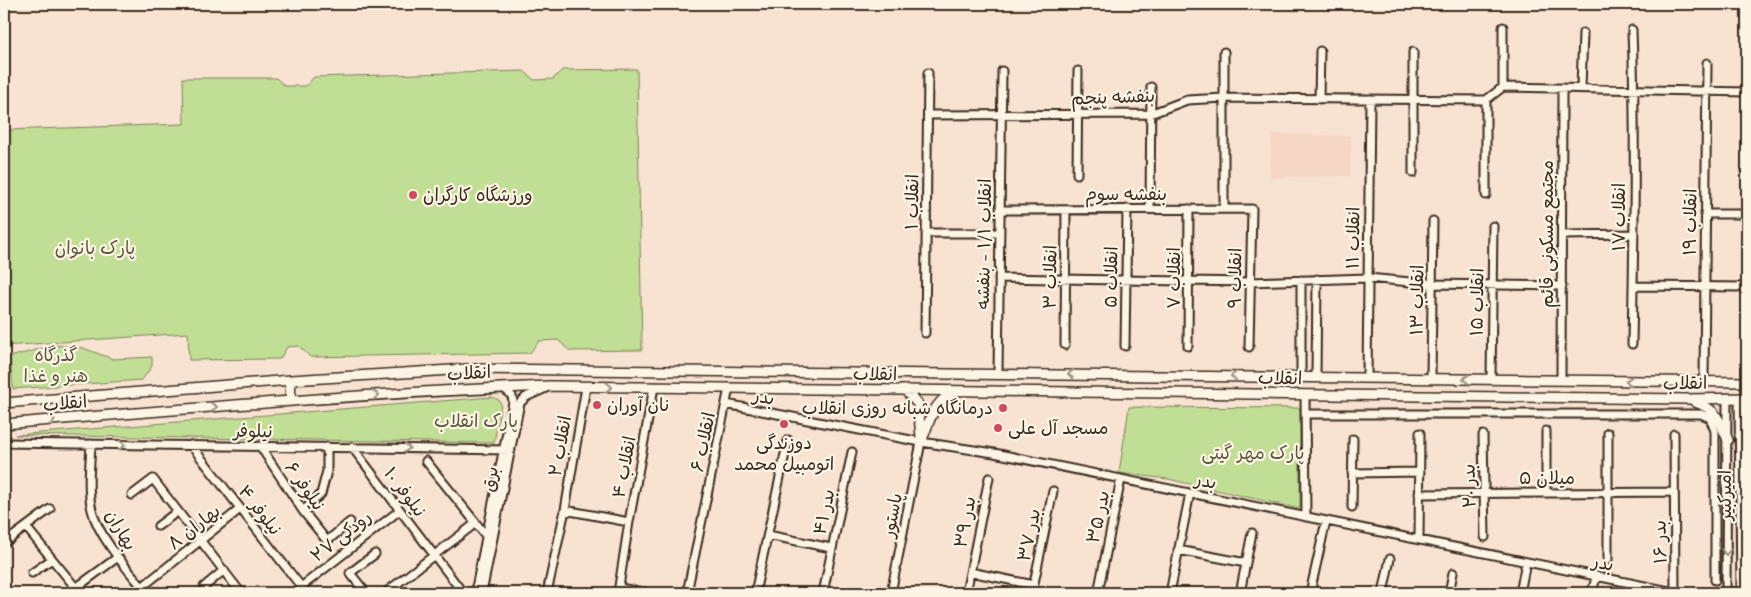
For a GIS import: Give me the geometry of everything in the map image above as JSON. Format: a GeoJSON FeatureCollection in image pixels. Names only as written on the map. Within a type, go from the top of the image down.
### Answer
{"type":"FeatureCollection","features":[{"type":"Feature","properties":{"kind":"main road","name":"انقلاب"},"geometry":{"type":"LineString","coordinates":[[4,403],[466,368],[1747,382]]}},
{"type":"Feature","properties":{"kind":"main road"},"geometry":{"type":"LineString","coordinates":[[1400,378],[1400,396]]}},
{"type":"Feature","properties":{"kind":"main road"},"geometry":{"type":"LineString","coordinates":[[290,400],[291,380]]}},
{"type":"Feature","properties":{"kind":"main road","name":"انقلاب"},"geometry":{"type":"LineString","coordinates":[[4,424],[290,400],[549,386],[1688,400],[1743,398]]}},
{"type":"Feature","properties":{"kind":"main road"},"geometry":{"type":"LineString","coordinates":[[905,390],[918,404],[920,410],[921,442]]}},
{"type":"Feature","properties":{"kind":"main road"},"geometry":{"type":"LineString","coordinates":[[921,442],[936,406],[946,396],[960,391]]}},
{"type":"Feature","properties":{"kind":"main road"},"geometry":{"type":"LineString","coordinates":[[1688,400],[1706,405],[1714,412],[1728,440]]}},
{"type":"Feature","properties":{"kind":"main road"},"geometry":{"type":"LineString","coordinates":[[1740,435],[1747,423]]}},
{"type":"Feature","properties":{"kind":"street"},"geometry":{"type":"LineString","coordinates":[[1503,27],[1503,87]]}},
{"type":"Feature","properties":{"kind":"street","name":"انقلاب ۱۷"},"geometry":{"type":"LineString","coordinates":[[1632,30],[1634,90],[1632,344]]}},
{"type":"Feature","properties":{"kind":"street"},"geometry":{"type":"LineString","coordinates":[[1581,88],[1583,33]]}},
{"type":"Feature","properties":{"kind":"street"},"geometry":{"type":"LineString","coordinates":[[1319,99],[1320,51]]}},
{"type":"Feature","properties":{"kind":"street"},"geometry":{"type":"LineString","coordinates":[[1224,52],[1224,209]]}},
{"type":"Feature","properties":{"kind":"street"},"geometry":{"type":"LineString","coordinates":[[1412,173],[1413,52]]}},
{"type":"Feature","properties":{"kind":"street","name":"انقلاب ۱۹"},"geometry":{"type":"LineString","coordinates":[[1704,381],[1707,63]]}},
{"type":"Feature","properties":{"kind":"street","name":"انقلاب ۱/۱ - بنفشه"},"geometry":{"type":"LineString","coordinates":[[998,373],[1002,71]]}},
{"type":"Feature","properties":{"kind":"street"},"geometry":{"type":"LineString","coordinates":[[1077,174],[1078,72]]}},
{"type":"Feature","properties":{"kind":"street","name":"انقلاب ۱"},"geometry":{"type":"LineString","coordinates":[[925,332],[928,73]]}},
{"type":"Feature","properties":{"kind":"street"},"geometry":{"type":"LineString","coordinates":[[1150,209],[1151,86]]}},
{"type":"Feature","properties":{"kind":"street"},"geometry":{"type":"LineString","coordinates":[[1486,195],[1486,100],[1503,87],[1707,93],[1747,92]]}},
{"type":"Feature","properties":{"kind":"street","name":"مجتمع مسکونی قائم"},"geometry":{"type":"LineString","coordinates":[[1561,380],[1562,88]]}},
{"type":"Feature","properties":{"kind":"street","name":"بنفشه پنجم"},"geometry":{"type":"LineString","coordinates":[[928,115],[1150,114],[1188,100],[1224,98],[1486,100]]}},
{"type":"Feature","properties":{"kind":"street","name":"انقلاب ۱۱"},"geometry":{"type":"LineString","coordinates":[[1367,378],[1370,99]]}},
{"type":"Feature","properties":{"kind":"street","name":"انقلاب ۵"},"geometry":{"type":"LineString","coordinates":[[1125,346],[1127,209]]}},
{"type":"Feature","properties":{"kind":"street","name":"انقلاب ۷"},"geometry":{"type":"LineString","coordinates":[[1188,346],[1189,209]]}},
{"type":"Feature","properties":{"kind":"street","name":"بنفشه سوم"},"geometry":{"type":"LineString","coordinates":[[1000,210],[1252,209]]}},
{"type":"Feature","properties":{"kind":"street","name":"انقلاب ۹"},"geometry":{"type":"LineString","coordinates":[[1249,347],[1252,209]]}},
{"type":"Feature","properties":{"kind":"street","name":"انقلاب ۳"},"geometry":{"type":"LineString","coordinates":[[1065,345],[1066,210]]}},
{"type":"Feature","properties":{"kind":"street"},"geometry":{"type":"LineString","coordinates":[[1706,214],[1747,214]]}},
{"type":"Feature","properties":{"kind":"street","name":"انقلاب ۱۳"},"geometry":{"type":"LineString","coordinates":[[1431,378],[1433,222]]}},
{"type":"Feature","properties":{"kind":"street","name":"انقلاب ۱۵"},"geometry":{"type":"LineString","coordinates":[[1491,379],[1493,226]]}},
{"type":"Feature","properties":{"kind":"street"},"geometry":{"type":"LineString","coordinates":[[926,233],[1000,233]]}},
{"type":"Feature","properties":{"kind":"street"},"geometry":{"type":"LineString","coordinates":[[1562,235],[1634,234]]}},
{"type":"Feature","properties":{"kind":"street"},"geometry":{"type":"LineString","coordinates":[[999,278],[1250,282],[1368,278],[1432,284],[1562,286]]}},
{"type":"Feature","properties":{"kind":"street"},"geometry":{"type":"LineString","coordinates":[[1316,377],[1317,279]]}},
{"type":"Feature","properties":{"kind":"street"},"geometry":{"type":"LineString","coordinates":[[1300,377],[1302,280]]}},
{"type":"Feature","properties":{"kind":"street"},"geometry":{"type":"LineString","coordinates":[[1633,286],[1747,287]]}},
{"type":"Feature","properties":{"kind":"street","name":"برق"},"geometry":{"type":"LineString","coordinates":[[475,593],[486,536],[520,403],[526,397],[549,386]]}},
{"type":"Feature","properties":{"kind":"street","name":"انقلاب ۲"},"geometry":{"type":"LineString","coordinates":[[547,593],[565,510],[586,387]]}},
{"type":"Feature","properties":{"kind":"street","name":"برق"},"geometry":{"type":"LineString","coordinates":[[482,593],[507,449],[513,402],[512,396],[504,388]]}},
{"type":"Feature","properties":{"kind":"street","name":"انقلاب ۴"},"geometry":{"type":"LineString","coordinates":[[618,590],[654,388]]}},
{"type":"Feature","properties":{"kind":"street","name":"انقلاب ۶"},"geometry":{"type":"LineString","coordinates":[[687,593],[729,388]]}},
{"type":"Feature","properties":{"kind":"street"},"geometry":{"type":"LineString","coordinates":[[1305,395],[1306,517]]}},
{"type":"Feature","properties":{"kind":"street","name":"امیرکبیر"},"geometry":{"type":"LineString","coordinates":[[1726,593],[1727,398]]}},
{"type":"Feature","properties":{"kind":"street","name":"امیرکبیر"},"geometry":{"type":"LineString","coordinates":[[1741,593],[1740,435],[1743,398]]}},
{"type":"Feature","properties":{"kind":"street","name":"بدر"},"geometry":{"type":"LineString","coordinates":[[726,404],[921,442],[994,453],[1677,593]]}},
{"type":"Feature","properties":{"kind":"street"},"geometry":{"type":"LineString","coordinates":[[1305,414],[1701,414],[1710,418],[1715,431],[1715,580]]}},
{"type":"Feature","properties":{"kind":"street"},"geometry":{"type":"LineString","coordinates":[[1546,432],[1546,493]]}},
{"type":"Feature","properties":{"kind":"street"},"geometry":{"type":"LineString","coordinates":[[1419,540],[1420,433]]}},
{"type":"Feature","properties":{"kind":"street"},"geometry":{"type":"LineString","coordinates":[[1608,433],[1608,560]]}},
{"type":"Feature","properties":{"kind":"street","name":"بدر ۱۶"},"geometry":{"type":"LineString","coordinates":[[1674,434],[1677,593]]}},
{"type":"Feature","properties":{"kind":"street","name":"بدر ۲۰"},"geometry":{"type":"LineString","coordinates":[[1483,435],[1485,537]]}},
{"type":"Feature","properties":{"kind":"street"},"geometry":{"type":"LineString","coordinates":[[1352,507],[1353,439]]}},
{"type":"Feature","properties":{"kind":"street"},"geometry":{"type":"LineString","coordinates":[[756,593],[788,440]]}},
{"type":"Feature","properties":{"kind":"street","name":"پاستور"},"geometry":{"type":"LineString","coordinates":[[891,593],[921,442]]}},
{"type":"Feature","properties":{"kind":"street","name":"نیلوفر"},"geometry":{"type":"LineString","coordinates":[[4,443],[507,449]]}},
{"type":"Feature","properties":{"kind":"street","name":"بهاران"},"geometry":{"type":"LineString","coordinates":[[91,444],[90,493],[92,511],[101,531],[144,590]]}},
{"type":"Feature","properties":{"kind":"street","name":"نیلوفر ۴"},"geometry":{"type":"LineString","coordinates":[[191,445],[306,593]]}},
{"type":"Feature","properties":{"kind":"street","name":"نیلوفر ۶"},"geometry":{"type":"LineString","coordinates":[[260,446],[303,512],[326,541],[350,522]]}},
{"type":"Feature","properties":{"kind":"street"},"geometry":{"type":"LineString","coordinates":[[303,512],[321,494],[325,478],[327,447]]}},
{"type":"Feature","properties":{"kind":"street","name":"نیلوفر ۱۰"},"geometry":{"type":"LineString","coordinates":[[352,447],[463,593]]}},
{"type":"Feature","properties":{"kind":"street","name":"بدر ۴۱"},"geometry":{"type":"LineString","coordinates":[[823,593],[852,452]]}},
{"type":"Feature","properties":{"kind":"street"},"geometry":{"type":"LineString","coordinates":[[426,460],[486,536]]}},
{"type":"Feature","properties":{"kind":"street"},"geometry":{"type":"LineString","coordinates":[[1352,473],[1420,472]]}},
{"type":"Feature","properties":{"kind":"street","name":"بدر ۳۹"},"geometry":{"type":"LineString","coordinates":[[966,593],[989,478]]}},
{"type":"Feature","properties":{"kind":"street"},"geometry":{"type":"LineString","coordinates":[[132,495],[153,479],[241,593]]}},
{"type":"Feature","properties":{"kind":"street","name":"بدر ۳۵"},"geometry":{"type":"LineString","coordinates":[[1098,593],[1121,479]]}},
{"type":"Feature","properties":{"kind":"street","name":"بدر ۳۷"},"geometry":{"type":"LineString","coordinates":[[1032,593],[1053,491]]}},
{"type":"Feature","properties":{"kind":"street","name":"میلان ۵"},"geometry":{"type":"LineString","coordinates":[[1419,494],[1674,492]]}},
{"type":"Feature","properties":{"kind":"street"},"geometry":{"type":"LineString","coordinates":[[1170,593],[1190,493]]}},
{"type":"Feature","properties":{"kind":"street"},"geometry":{"type":"LineString","coordinates":[[7,541],[50,509]]}},
{"type":"Feature","properties":{"kind":"street","name":"بهاران ۸"},"geometry":{"type":"LineString","coordinates":[[144,590],[240,509]]}},
{"type":"Feature","properties":{"kind":"street","name":"رودکی ۲۷"},"geometry":{"type":"LineString","coordinates":[[301,587],[400,510]]}},
{"type":"Feature","properties":{"kind":"street"},"geometry":{"type":"LineString","coordinates":[[565,510],[629,522]]}},
{"type":"Feature","properties":{"kind":"street"},"geometry":{"type":"LineString","coordinates":[[158,526],[178,511]]}},
{"type":"Feature","properties":{"kind":"street"},"geometry":{"type":"LineString","coordinates":[[1310,593],[1326,521]]}},
{"type":"Feature","properties":{"kind":"street"},"geometry":{"type":"LineString","coordinates":[[385,593],[476,523]]}},
{"type":"Feature","properties":{"kind":"street"},"geometry":{"type":"LineString","coordinates":[[26,527],[78,591]]}},
{"type":"Feature","properties":{"kind":"street"},"geometry":{"type":"LineString","coordinates":[[1240,593],[1252,533]]}},
{"type":"Feature","properties":{"kind":"street"},"geometry":{"type":"LineString","coordinates":[[768,535],[831,548]]}},
{"type":"Feature","properties":{"kind":"street"},"geometry":{"type":"LineString","coordinates":[[1178,550],[1246,563]]}},
{"type":"Feature","properties":{"kind":"street"},"geometry":{"type":"LineString","coordinates":[[366,593],[350,573],[375,554]]}},
{"type":"Feature","properties":{"kind":"street"},"geometry":{"type":"LineString","coordinates":[[69,593],[78,591],[118,556]]}},
{"type":"Feature","properties":{"kind":"street"},"geometry":{"type":"LineString","coordinates":[[32,573],[52,559]]}},
{"type":"Feature","properties":{"kind":"street"},"geometry":{"type":"LineString","coordinates":[[1383,593],[1390,559]]}},
{"type":"Feature","properties":{"kind":"street"},"geometry":{"type":"LineString","coordinates":[[1520,593],[1526,562]]}},
{"type":"Feature","properties":{"kind":"street"},"geometry":{"type":"LineString","coordinates":[[204,587],[224,570]]}},
{"type":"Feature","properties":{"kind":"street"},"geometry":{"type":"LineString","coordinates":[[970,572],[1034,585]]}},
{"type":"Feature","properties":{"kind":"street"},"geometry":{"type":"LineString","coordinates":[[1448,593],[1453,573]]}},
{"type":"Feature","properties":{"kind":"street"},"geometry":{"type":"LineString","coordinates":[[1592,593],[1596,577]]}},
{"type":"Feature","properties":{"kind":"street"},"geometry":{"type":"LineString","coordinates":[[618,590],[650,593]]}},
{"type":"Feature","properties":{"kind":"shaded area"},"geometry":{"type":"Polygon","coordinates":[[[1272,134],[1351,136],[1350,176],[1270,177],[1272,134]]]}},
{"type":"Feature","properties":{"kind":"green space","name":"ورزشگاه کارگران"},"geometry":{"type":"Polygon","coordinates":[[[637,69],[642,350],[570,351],[558,340],[539,341],[530,353],[310,357],[299,346],[287,347],[280,359],[189,360],[188,333],[4,346],[4,130],[184,124],[183,78],[276,78],[285,86],[306,86],[314,77],[524,71],[534,80],[553,79],[562,70],[637,69]]]}},
{"type":"Feature","properties":{"kind":"green space","name":"گذرگاه هنر و غذا"},"geometry":{"type":"Polygon","coordinates":[[[54,345],[83,348],[113,359],[152,357],[152,366],[142,380],[13,389],[10,357],[54,345]]]}},
{"type":"Feature","properties":{"kind":"green space","name":"پارک انقلاب"},"geometry":{"type":"Polygon","coordinates":[[[492,397],[499,400],[501,404],[494,443],[15,435],[492,397]]]}},
{"type":"Feature","properties":{"kind":"green space","name":"پارک مهر گیتی"},"geometry":{"type":"Polygon","coordinates":[[[1129,407],[1300,408],[1300,509],[1168,479],[1119,473],[1129,407]]]}},
{"type":"Feature","properties":{"kind":"place","name":"ورزشگاه کارگران"},"geometry":{"type":"Point","coordinates":[413,195]}},
{"type":"Feature","properties":{"kind":"place","name":"نان آوران"},"geometry":{"type":"Point","coordinates":[597,405]}},
{"type":"Feature","properties":{"kind":"place","name":"درمانگاه شبانه روزی انقلاب"},"geometry":{"type":"Point","coordinates":[1003,408]}},
{"type":"Feature","properties":{"kind":"place","name":"دوزندگی اتومبیل محمد"},"geometry":{"type":"Point","coordinates":[784,424]}},
{"type":"Feature","properties":{"kind":"place","name":"مسجد آل علی"},"geometry":{"type":"Point","coordinates":[998,428]}},
{"type":"Feature","properties":{"kind":"park label","name":"پارک بانوان"},"geometry":{"type":"Point","coordinates":[95,248]}}]}
